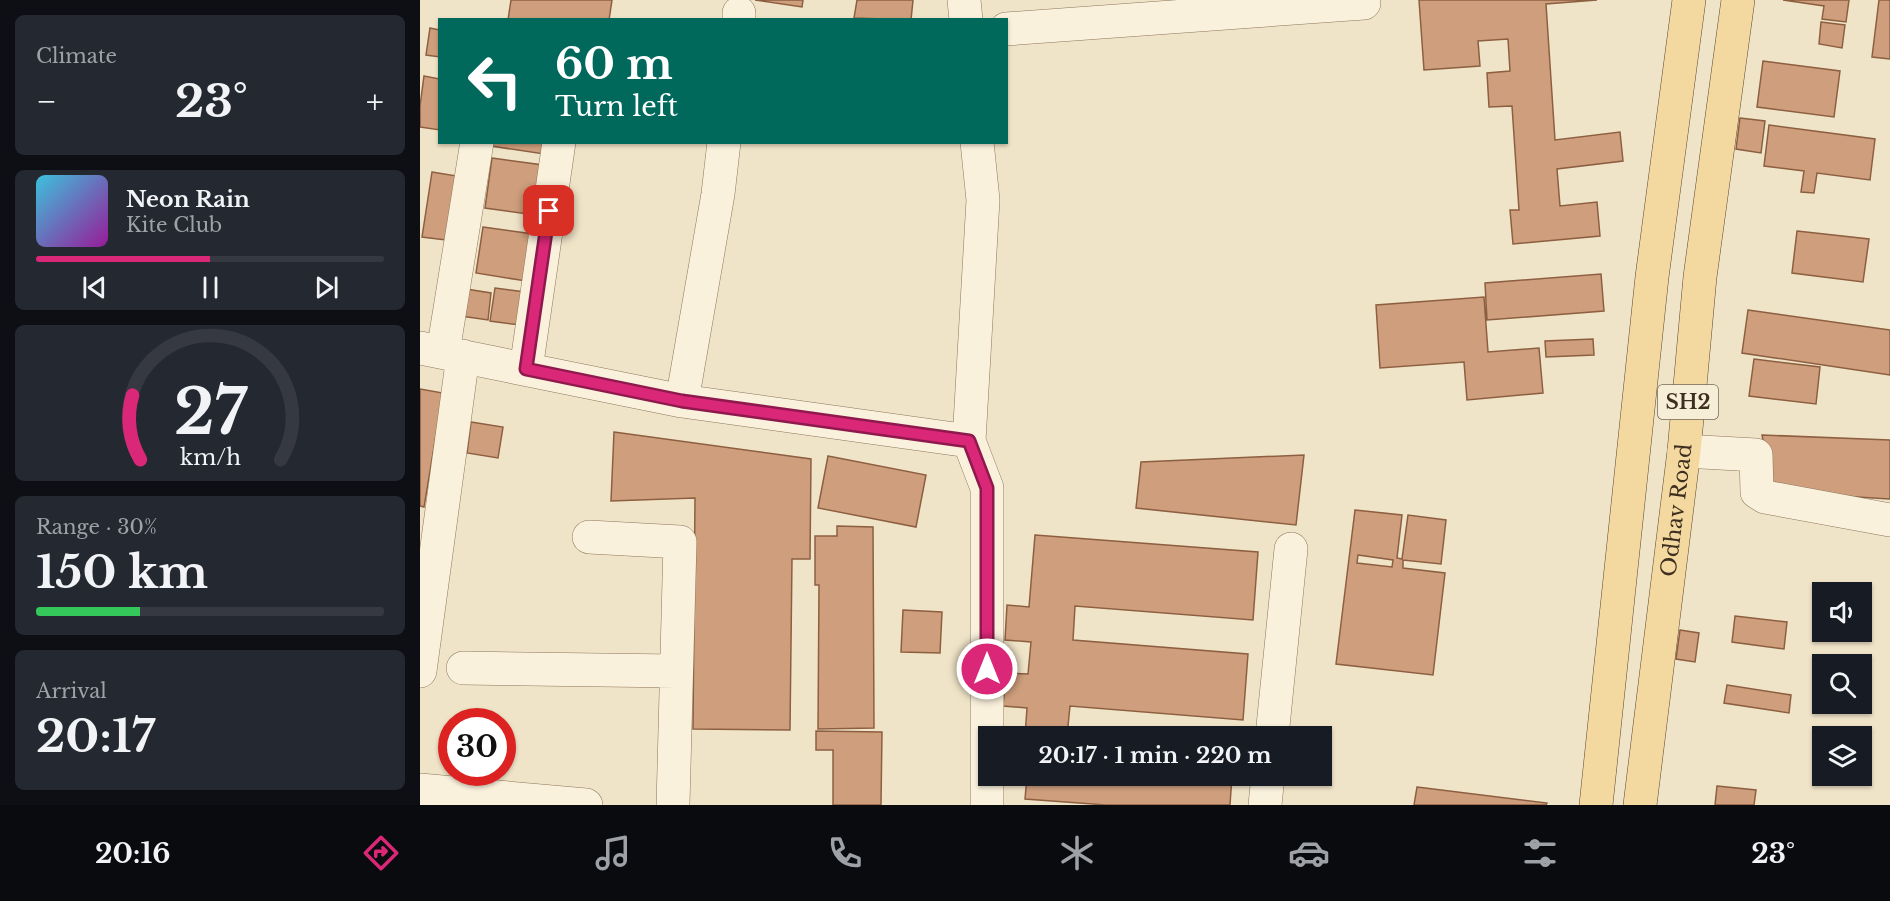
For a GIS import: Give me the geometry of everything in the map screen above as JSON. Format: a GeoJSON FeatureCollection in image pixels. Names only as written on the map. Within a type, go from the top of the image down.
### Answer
{"type":"FeatureCollection","features":[{"type":"Feature","properties":{"kind":"main road","name":"SH2"},"geometry":{"type":"LineString","coordinates":[[1596,805],[1651,289],[1689,0]]}},
{"type":"Feature","properties":{"kind":"main road","name":"Odhav Road"},"geometry":{"type":"LineString","coordinates":[[1640,805],[1684,451],[1700,277],[1738,0]]}},
{"type":"Feature","properties":{"kind":"street"},"geometry":{"type":"LineString","coordinates":[[964,0],[966,18]]}},
{"type":"Feature","properties":{"kind":"street"},"geometry":{"type":"LineString","coordinates":[[1008,29],[1364,3]]}},
{"type":"Feature","properties":{"kind":"street"},"geometry":{"type":"LineString","coordinates":[[421,650],[442,352],[477,144]]}},
{"type":"Feature","properties":{"kind":"street"},"geometry":{"type":"LineString","coordinates":[[526,369],[560,144]]}},
{"type":"Feature","properties":{"kind":"street"},"geometry":{"type":"LineString","coordinates":[[682,401],[718,194],[724,144]]}},
{"type":"Feature","properties":{"kind":"street"},"geometry":{"type":"LineString","coordinates":[[977,144],[982,200],[969,441],[987,488],[987,805]]}},
{"type":"Feature","properties":{"kind":"street"},"geometry":{"type":"LineString","coordinates":[[442,352],[682,401],[969,441]]}},
{"type":"Feature","properties":{"kind":"street"},"geometry":{"type":"LineString","coordinates":[[1684,451],[1755,455],[1757,492],[1766,497],[1890,520]]}},
{"type":"Feature","properties":{"kind":"street"},"geometry":{"type":"LineString","coordinates":[[589,537],[680,542],[673,805]]}},
{"type":"Feature","properties":{"kind":"street"},"geometry":{"type":"LineString","coordinates":[[1273,726],[1291,549]]}},
{"type":"Feature","properties":{"kind":"street"},"geometry":{"type":"LineString","coordinates":[[463,668],[676,671]]}},
{"type":"Feature","properties":{"kind":"street"},"geometry":{"type":"LineString","coordinates":[[1266,805],[1267,786]]}},
{"type":"Feature","properties":{"kind":"street"},"geometry":{"type":"LineString","coordinates":[[420,790],[586,805]]}},
{"type":"Feature","properties":{"kind":"building"},"geometry":{"type":"Polygon","coordinates":[[[511,0],[612,0],[609,18],[508,18],[511,0]]]}},
{"type":"Feature","properties":{"kind":"building"},"geometry":{"type":"Polygon","coordinates":[[[755,0],[803,0],[802,7],[755,0]]]}},
{"type":"Feature","properties":{"kind":"building"},"geometry":{"type":"Polygon","coordinates":[[[857,0],[913,0],[911,18],[854,18],[857,0]]]}},
{"type":"Feature","properties":{"kind":"building"},"geometry":{"type":"Polygon","coordinates":[[[1419,0],[1597,0],[1546,4],[1555,140],[1620,132],[1623,161],[1557,169],[1560,206],[1597,202],[1600,236],[1513,244],[1510,210],[1519,210],[1512,106],[1489,107],[1487,73],[1510,71],[1508,39],[1478,41],[1480,66],[1424,70],[1419,0]]]}},
{"type":"Feature","properties":{"kind":"building"},"geometry":{"type":"Polygon","coordinates":[[[1783,0],[1849,0],[1846,22],[1822,19],[1824,6],[1783,0]]]}},
{"type":"Feature","properties":{"kind":"building"},"geometry":{"type":"Polygon","coordinates":[[[1879,0],[1890,0],[1890,59],[1872,57],[1879,0]]]}},
{"type":"Feature","properties":{"kind":"building"},"geometry":{"type":"Polygon","coordinates":[[[1821,22],[1845,25],[1842,48],[1819,44],[1821,22]]]}},
{"type":"Feature","properties":{"kind":"building"},"geometry":{"type":"Polygon","coordinates":[[[430,28],[438,30],[438,57],[426,55],[430,28]]]}},
{"type":"Feature","properties":{"kind":"building"},"geometry":{"type":"Polygon","coordinates":[[[1763,61],[1840,71],[1834,117],[1757,107],[1763,61]]]}},
{"type":"Feature","properties":{"kind":"building"},"geometry":{"type":"Polygon","coordinates":[[[424,76],[438,79],[438,130],[420,127],[424,76]]]}},
{"type":"Feature","properties":{"kind":"building"},"geometry":{"type":"Polygon","coordinates":[[[1740,118],[1765,121],[1761,153],[1736,149],[1740,118]]]}},
{"type":"Feature","properties":{"kind":"building"},"geometry":{"type":"Polygon","coordinates":[[[1769,125],[1875,139],[1870,180],[1817,173],[1814,193],[1801,192],[1804,171],[1764,166],[1769,125]]]}},
{"type":"Feature","properties":{"kind":"building"},"geometry":{"type":"Polygon","coordinates":[[[491,144],[545,144],[544,154],[491,146],[491,144]]]}},
{"type":"Feature","properties":{"kind":"building"},"geometry":{"type":"Polygon","coordinates":[[[492,158],[543,165],[535,215],[485,208],[492,158]]]}},
{"type":"Feature","properties":{"kind":"building"},"geometry":{"type":"Polygon","coordinates":[[[432,172],[463,177],[454,241],[422,237],[432,172]]]}},
{"type":"Feature","properties":{"kind":"building"},"geometry":{"type":"Polygon","coordinates":[[[483,227],[533,234],[526,281],[476,273],[483,227]]]}},
{"type":"Feature","properties":{"kind":"building"},"geometry":{"type":"Polygon","coordinates":[[[1797,231],[1869,239],[1863,282],[1792,273],[1797,231]]]}},
{"type":"Feature","properties":{"kind":"building"},"geometry":{"type":"Polygon","coordinates":[[[1601,274],[1604,311],[1487,320],[1485,283],[1601,274]]]}},
{"type":"Feature","properties":{"kind":"building"},"geometry":{"type":"Polygon","coordinates":[[[495,288],[525,292],[520,325],[490,321],[495,288]]]}},
{"type":"Feature","properties":{"kind":"building"},"geometry":{"type":"Polygon","coordinates":[[[466,289],[491,293],[488,320],[461,316],[466,289]]]}},
{"type":"Feature","properties":{"kind":"building"},"geometry":{"type":"Polygon","coordinates":[[[1484,297],[1488,352],[1539,348],[1543,393],[1467,400],[1464,362],[1380,368],[1376,305],[1484,297]]]}},
{"type":"Feature","properties":{"kind":"building"},"geometry":{"type":"Polygon","coordinates":[[[1748,310],[1890,330],[1890,375],[1742,353],[1748,310]]]}},
{"type":"Feature","properties":{"kind":"building"},"geometry":{"type":"Polygon","coordinates":[[[1593,339],[1594,355],[1546,357],[1545,341],[1593,339]]]}},
{"type":"Feature","properties":{"kind":"building"},"geometry":{"type":"Polygon","coordinates":[[[1754,359],[1820,367],[1816,404],[1749,396],[1754,359]]]}},
{"type":"Feature","properties":{"kind":"building"},"geometry":{"type":"Polygon","coordinates":[[[420,389],[443,393],[424,507],[420,506],[420,389]]]}},
{"type":"Feature","properties":{"kind":"building"},"geometry":{"type":"Polygon","coordinates":[[[471,422],[503,427],[498,458],[467,453],[471,422]]]}},
{"type":"Feature","properties":{"kind":"building"},"geometry":{"type":"Polygon","coordinates":[[[614,432],[811,459],[810,559],[792,559],[790,730],[693,729],[695,498],[611,501],[614,432]]]}},
{"type":"Feature","properties":{"kind":"building"},"geometry":{"type":"Polygon","coordinates":[[[1762,435],[1890,440],[1890,499],[1773,492],[1762,435]]]}},
{"type":"Feature","properties":{"kind":"building"},"geometry":{"type":"Polygon","coordinates":[[[1304,455],[1296,525],[1136,508],[1141,462],[1304,455]]]}},
{"type":"Feature","properties":{"kind":"building"},"geometry":{"type":"Polygon","coordinates":[[[828,456],[926,475],[916,527],[818,508],[828,456]]]}},
{"type":"Feature","properties":{"kind":"building"},"geometry":{"type":"Polygon","coordinates":[[[1355,510],[1402,515],[1397,558],[1402,559],[1408,515],[1446,520],[1441,564],[1403,560],[1403,568],[1445,573],[1433,675],[1336,664],[1355,510]],[[1358,555],[1357,563],[1392,567],[1393,560],[1358,555]]]}},
{"type":"Feature","properties":{"kind":"building"},"geometry":{"type":"Polygon","coordinates":[[[837,526],[873,527],[874,728],[818,729],[819,585],[815,585],[815,536],[837,536],[837,526]]]}},
{"type":"Feature","properties":{"kind":"building"},"geometry":{"type":"Polygon","coordinates":[[[1035,535],[1258,552],[1253,620],[1075,606],[1073,640],[1248,654],[1243,720],[1070,706],[1068,726],[1026,726],[1027,708],[1003,706],[1006,673],[1028,674],[1031,642],[1005,640],[1007,605],[1029,607],[1035,535]]]}},
{"type":"Feature","properties":{"kind":"building"},"geometry":{"type":"Polygon","coordinates":[[[903,610],[942,612],[940,653],[901,652],[903,610]]]}},
{"type":"Feature","properties":{"kind":"building"},"geometry":{"type":"Polygon","coordinates":[[[1735,616],[1787,622],[1784,649],[1732,642],[1735,616]]]}},
{"type":"Feature","properties":{"kind":"building"},"geometry":{"type":"Polygon","coordinates":[[[1680,630],[1699,633],[1695,662],[1676,659],[1680,630]]]}},
{"type":"Feature","properties":{"kind":"building"},"geometry":{"type":"Polygon","coordinates":[[[1727,685],[1791,695],[1789,713],[1724,703],[1727,685]]]}},
{"type":"Feature","properties":{"kind":"building"},"geometry":{"type":"Polygon","coordinates":[[[816,731],[882,732],[881,805],[833,805],[833,750],[816,750],[816,731]]]}},
{"type":"Feature","properties":{"kind":"building"},"geometry":{"type":"Polygon","coordinates":[[[1026,786],[1231,786],[1230,805],[1106,805],[1025,799],[1026,786]]]}},
{"type":"Feature","properties":{"kind":"building"},"geometry":{"type":"Polygon","coordinates":[[[1717,786],[1756,790],[1754,805],[1715,805],[1717,786]]]}},
{"type":"Feature","properties":{"kind":"building"},"geometry":{"type":"Polygon","coordinates":[[[1417,787],[1547,803],[1546,805],[1414,805],[1417,787]]]}},
{"type":"Feature","properties":{"kind":"route"},"geometry":{"type":"LineString","coordinates":[[549,211],[526,369],[742,411],[969,441],[987,488],[987,669]]}}]}
